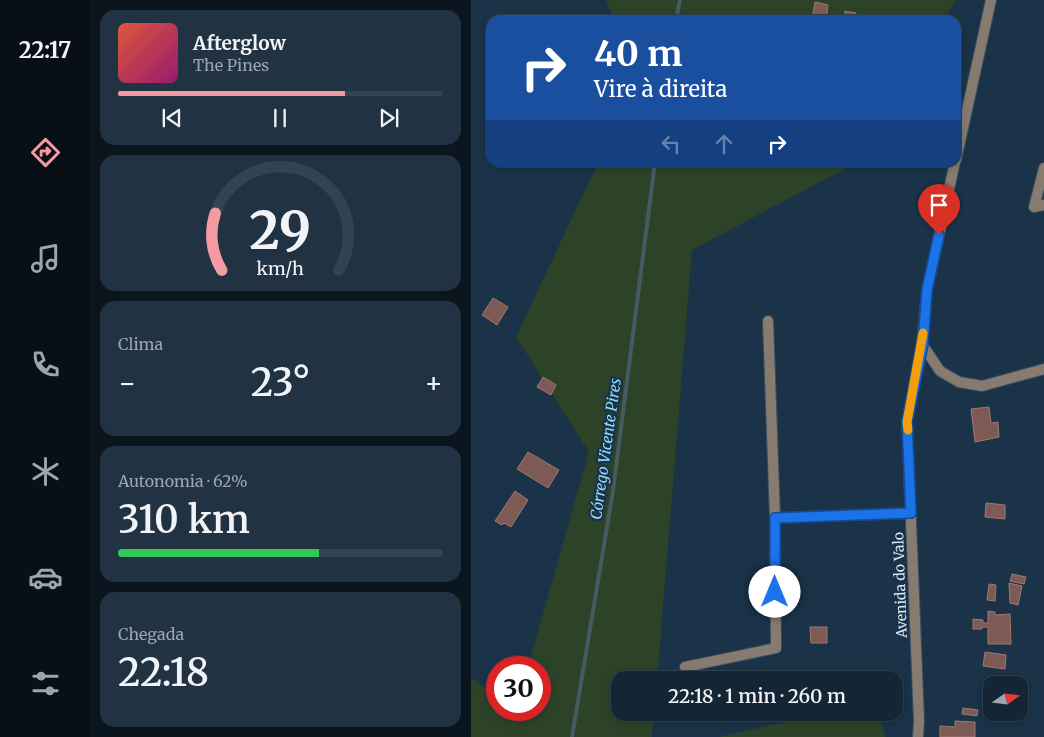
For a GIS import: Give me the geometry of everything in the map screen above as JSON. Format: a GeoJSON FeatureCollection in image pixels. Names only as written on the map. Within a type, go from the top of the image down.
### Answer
{"type":"FeatureCollection","features":[{"type":"Feature","properties":{"kind":"street","name":"Avenida do Valo"},"geometry":{"type":"LineString","coordinates":[[961,138],[991,0]]}},
{"type":"Feature","properties":{"kind":"street","name":"Avenida do Valo"},"geometry":{"type":"LineString","coordinates":[[918,737],[919,721],[907,422],[923,344],[927,290],[955,167]]}},
{"type":"Feature","properties":{"kind":"street"},"geometry":{"type":"LineString","coordinates":[[1044,168],[1034,207],[1044,205]]}},
{"type":"Feature","properties":{"kind":"street"},"geometry":{"type":"LineString","coordinates":[[685,667],[776,648],[775,518],[768,320]]}},
{"type":"Feature","properties":{"kind":"street"},"geometry":{"type":"LineString","coordinates":[[923,344],[940,371],[959,382],[982,386],[1044,369]]}},
{"type":"Feature","properties":{"kind":"street"},"geometry":{"type":"LineString","coordinates":[[775,518],[911,513]]}},
{"type":"Feature","properties":{"kind":"green space"},"geometry":{"type":"Polygon","coordinates":[[[606,0],[956,0],[946,15],[612,15],[606,0]]]}},
{"type":"Feature","properties":{"kind":"green space"},"geometry":{"type":"Polygon","coordinates":[[[596,167],[848,167],[692,250],[658,671],[611,671],[611,721],[653,721],[652,737],[471,737],[471,677],[486,689],[486,721],[551,721],[551,656],[531,656],[589,452],[516,337],[596,167]]]}},
{"type":"Feature","properties":{"kind":"green space"},"geometry":{"type":"Polygon","coordinates":[[[790,721],[881,721],[885,737],[719,737],[790,721]]]}},
{"type":"Feature","properties":{"kind":"building"},"geometry":{"type":"Polygon","coordinates":[[[815,2],[828,5],[827,15],[813,15],[815,2]]]}},
{"type":"Feature","properties":{"kind":"building"},"geometry":{"type":"Polygon","coordinates":[[[845,11],[856,13],[855,15],[844,15],[845,11]]]}},
{"type":"Feature","properties":{"kind":"building"},"geometry":{"type":"Polygon","coordinates":[[[493,298],[508,307],[497,325],[482,315],[493,298]]]}},
{"type":"Feature","properties":{"kind":"building"},"geometry":{"type":"Polygon","coordinates":[[[543,377],[556,385],[551,395],[537,387],[543,377]]]}},
{"type":"Feature","properties":{"kind":"building"},"geometry":{"type":"Polygon","coordinates":[[[989,407],[991,423],[998,422],[999,437],[975,442],[971,409],[989,407]]]}},
{"type":"Feature","properties":{"kind":"building"},"geometry":{"type":"Polygon","coordinates":[[[528,452],[559,470],[548,488],[517,469],[528,452]]]}},
{"type":"Feature","properties":{"kind":"building"},"geometry":{"type":"Polygon","coordinates":[[[515,491],[528,500],[511,527],[504,523],[502,525],[495,521],[515,491]]]}},
{"type":"Feature","properties":{"kind":"building"},"geometry":{"type":"Polygon","coordinates":[[[986,503],[1005,505],[1005,519],[985,517],[986,503]]]}},
{"type":"Feature","properties":{"kind":"building"},"geometry":{"type":"Polygon","coordinates":[[[1012,574],[1026,577],[1024,584],[1010,581],[1012,574]]]}},
{"type":"Feature","properties":{"kind":"building"},"geometry":{"type":"Polygon","coordinates":[[[1009,583],[1022,586],[1018,605],[1010,603],[1009,583]]]}},
{"type":"Feature","properties":{"kind":"building"},"geometry":{"type":"Polygon","coordinates":[[[989,584],[996,585],[995,601],[987,600],[989,584]]]}},
{"type":"Feature","properties":{"kind":"building"},"geometry":{"type":"Polygon","coordinates":[[[988,611],[995,612],[995,615],[1010,614],[1011,644],[988,644],[988,627],[973,629],[973,619],[983,620],[983,623],[988,623],[988,611]]]}},
{"type":"Feature","properties":{"kind":"building"},"geometry":{"type":"Polygon","coordinates":[[[810,627],[827,627],[827,643],[811,643],[810,627]]]}},
{"type":"Feature","properties":{"kind":"building"},"geometry":{"type":"Polygon","coordinates":[[[985,652],[1006,655],[1005,669],[983,666],[985,652]]]}},
{"type":"Feature","properties":{"kind":"building"},"geometry":{"type":"Polygon","coordinates":[[[963,708],[978,710],[977,716],[962,714],[963,708]]]}},
{"type":"Feature","properties":{"kind":"building"},"geometry":{"type":"Polygon","coordinates":[[[955,721],[975,722],[975,737],[940,737],[940,726],[955,727],[955,721]]]}},
{"type":"Feature","properties":{"kind":"waterway","name":"Córrego Vicente Pires"},"geometry":{"type":"LineString","coordinates":[[677,15],[680,0]]}},
{"type":"Feature","properties":{"kind":"waterway","name":"Córrego Vicente Pires"},"geometry":{"type":"LineString","coordinates":[[572,737],[613,491],[654,167]]}},
{"type":"Feature","properties":{"kind":"slow traffic"},"geometry":{"type":"LineString","coordinates":[[908,430],[907,422],[923,344],[923,333]]}},
{"type":"Feature","properties":{"kind":"route"},"geometry":{"type":"LineString","coordinates":[[775,592],[775,518],[911,513],[907,422],[923,344],[927,290],[939,235]]}}]}
